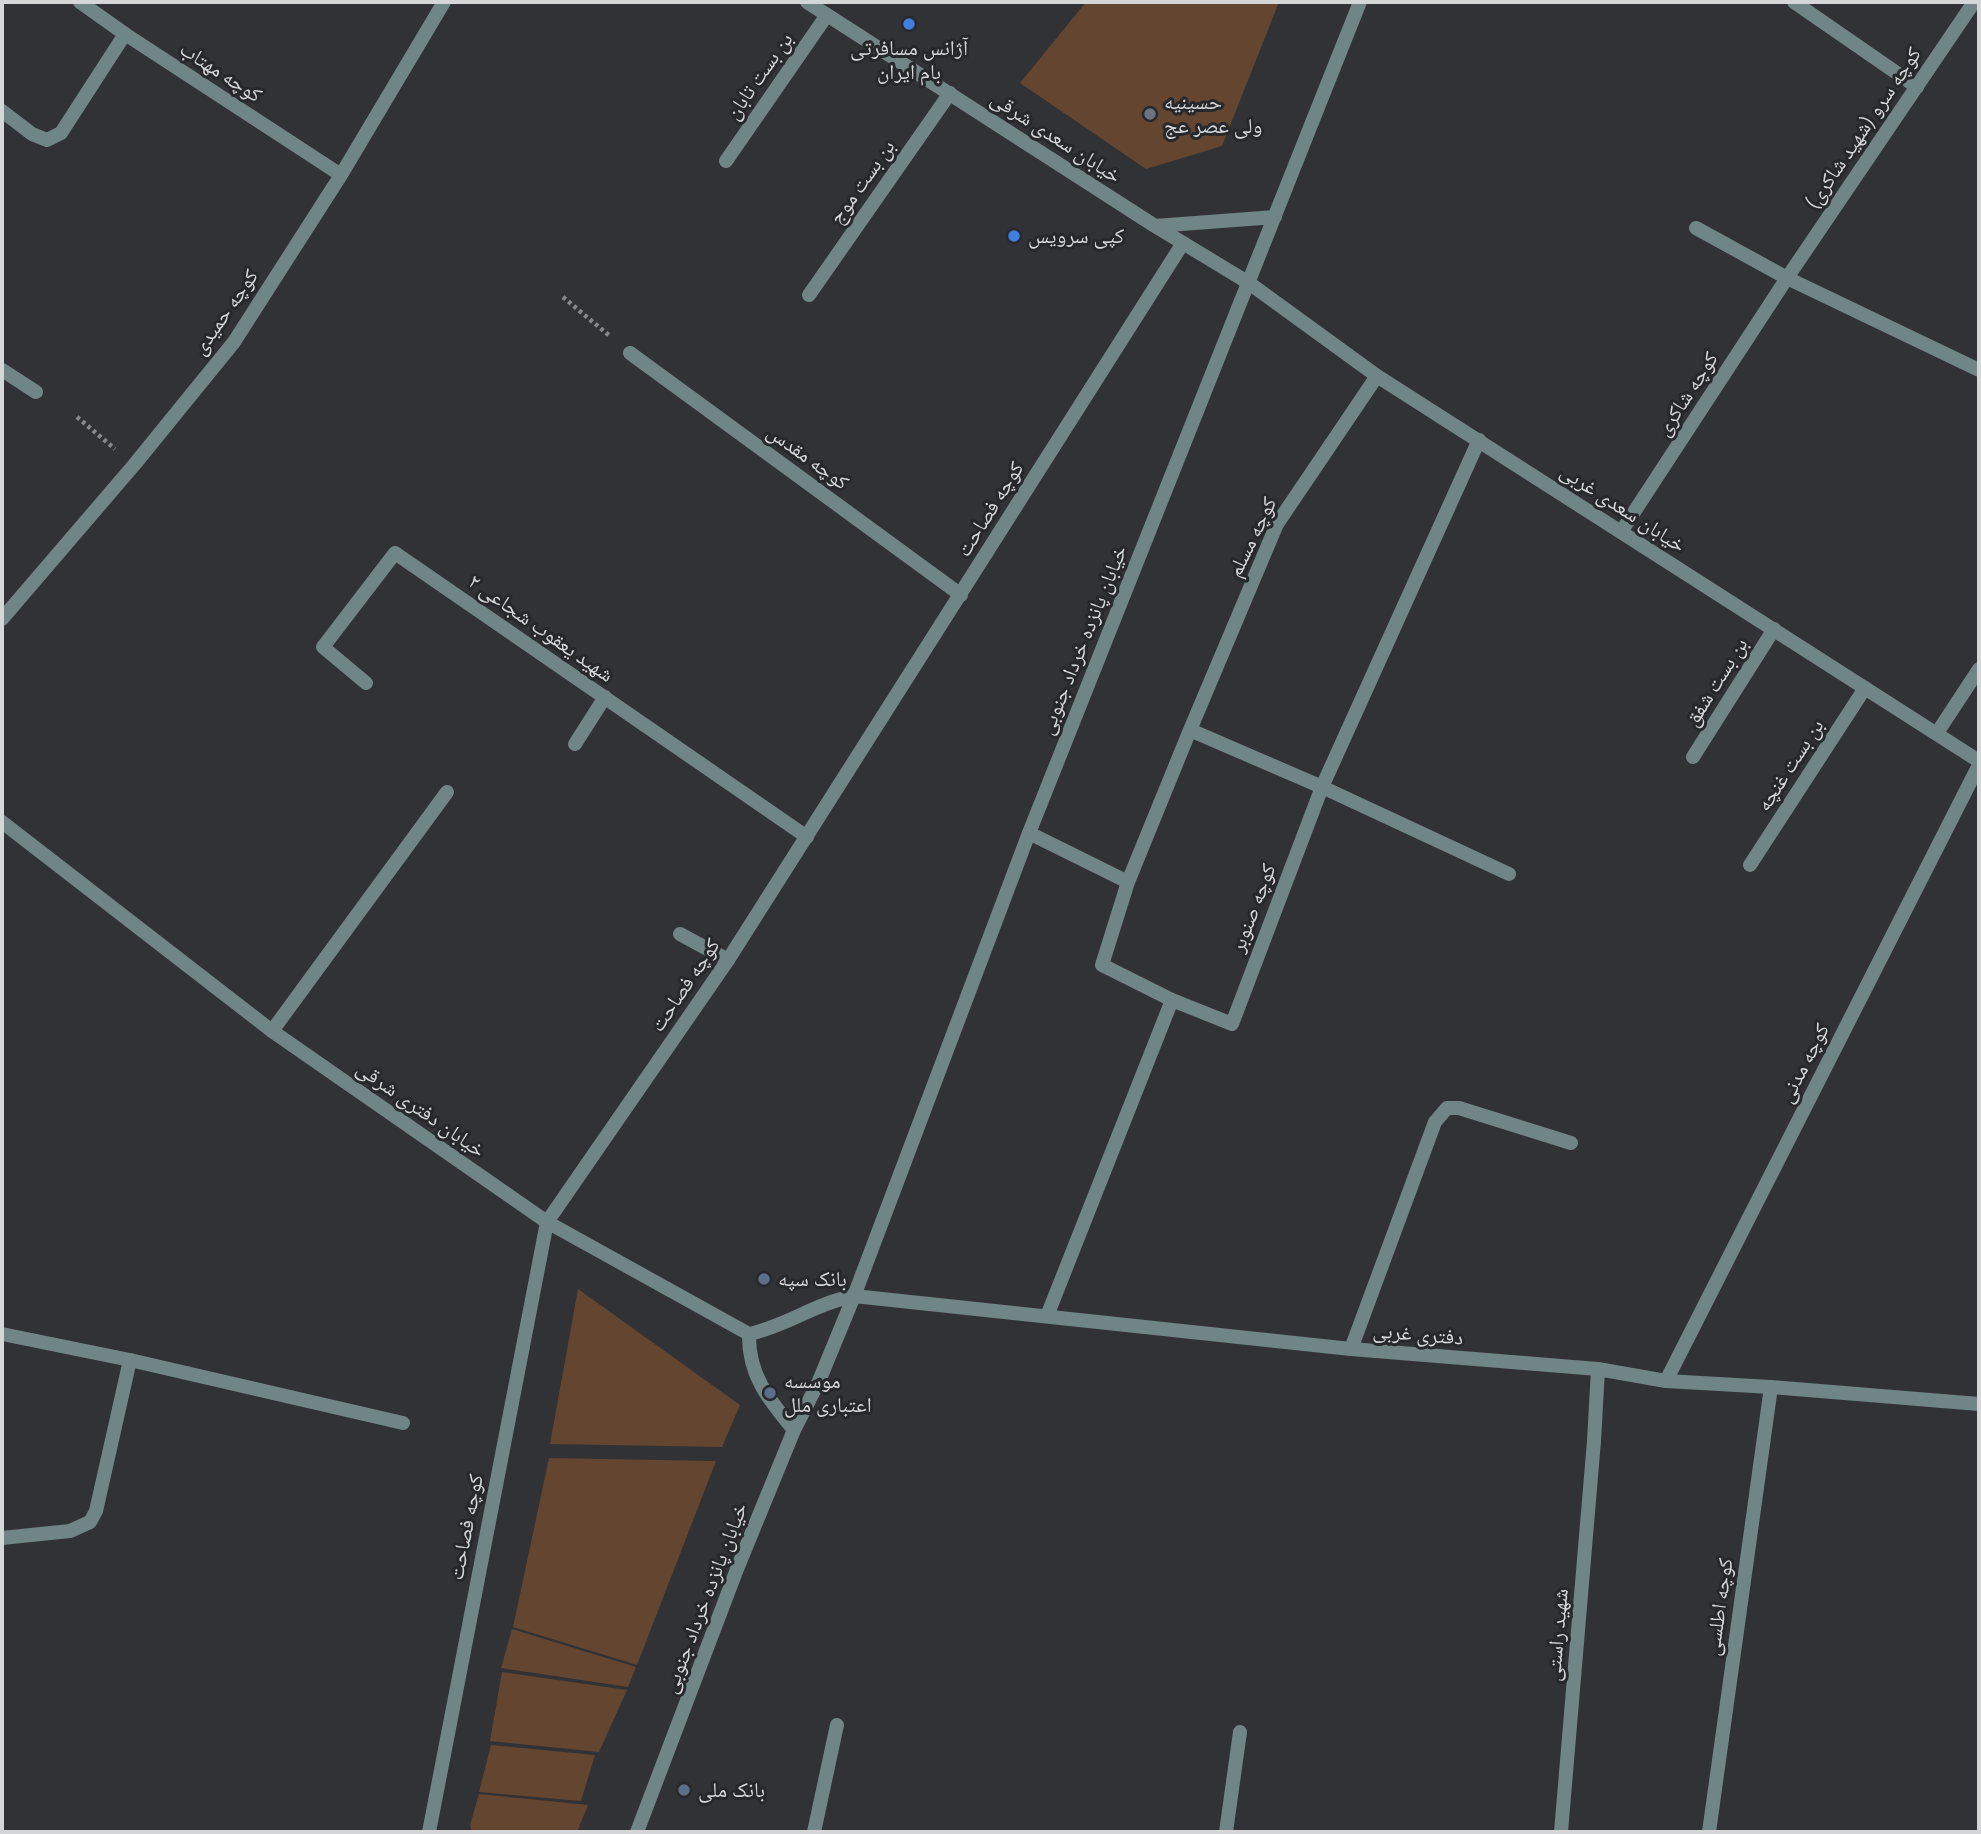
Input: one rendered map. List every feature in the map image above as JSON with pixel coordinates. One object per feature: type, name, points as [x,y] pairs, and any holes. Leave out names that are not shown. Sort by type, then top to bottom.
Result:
[{"type":"street","name":"کوچه مهتاب","points":[[80,2],[341,175]]},
{"type":"street","name":"کوچه حمیدی","points":[[2,619],[134,465],[234,342],[341,175],[444,2]]},
{"type":"street","name":"خیابان سعدی شرقی","points":[[807,2],[1155,226],[1249,283]]},
{"type":"street","name":"خیابان پانزده خرداد جنوبی","points":[[637,1832],[737,1569],[794,1430],[819,1381],[854,1296],[1029,833],[1360,2]]},
{"type":"street","points":[[1794,2],[1917,87]]},
{"type":"street","name":"کوچه سرو (شهید شاکری)","points":[[1787,278],[1974,2]]},
{"type":"street","name":"بن بست تابان","points":[[726,161],[827,15]]},
{"type":"street","points":[[2,111],[32,134],[47,140],[61,133],[125,34]]},
{"type":"street","name":"بن بست موج","points":[[809,295],[950,93]]},
{"type":"street","points":[[1155,226],[1275,217]]},
{"type":"street","points":[[1696,228],[1787,278],[1979,370]]},
{"type":"street","name":"کوچه فصاحت","points":[[429,1832],[547,1222],[728,960],[1183,243]]},
{"type":"street","name":"کوچه شاکری","points":[[1622,532],[1787,278]]},
{"type":"street","name":"خیابان سعدی غربی","points":[[1249,283],[1377,376],[1937,733],[1979,763]]},
{"type":"street","name":"کوچه مقدس","points":[[630,353],[961,595]]},
{"type":"street","points":[[2,370],[36,392]]},
{"type":"street","name":"کوچه مسلم","points":[[1172,1000],[1102,965],[1128,883],[1278,524],[1377,376]]},
{"type":"street","name":"کوچه صنوبر","points":[[1172,1000],[1232,1024],[1322,787],[1479,440]]},
{"type":"street","name":"شهید یعقوب شجاعی ۲","points":[[366,683],[323,647],[396,553],[807,837]]},
{"type":"street","name":"بن بست شفق","points":[[1693,757],[1774,629]]},
{"type":"street","points":[[1937,733],[1979,668]]},
{"type":"street","name":"بن بست غنچه","points":[[1750,864],[1865,688]]},
{"type":"street","points":[[575,744],[605,697]]},
{"type":"street","points":[[1190,730],[1322,787],[1509,874]]},
{"type":"street","name":"کوچه مدنی","points":[[1666,1381],[1979,763]]},
{"type":"street","points":[[272,1031],[447,792]]},
{"type":"street","name":"خیابان دفتری شرقی","points":[[2,822],[272,1031],[547,1222],[749,1334]]},
{"type":"street","points":[[1029,833],[1128,883]]},
{"type":"street","points":[[680,934],[728,960]]},
{"type":"street","points":[[1047,1316],[1172,1000]]},
{"type":"street","points":[[1351,1349],[1435,1122],[1447,1108],[1458,1108],[1571,1143]]},
{"type":"street","points":[[794,1430],[771,1402],[758,1380],[748,1355],[749,1334],[771,1329],[831,1301],[854,1296]]},
{"type":"street","name":"دفتری غربی","points":[[854,1296],[1351,1349],[1598,1369],[1666,1381],[1979,1404]]},
{"type":"street","points":[[2,1334],[130,1360],[402,1423]]},
{"type":"street","points":[[2,1538],[70,1531],[90,1522],[96,1511],[130,1360]]},
{"type":"street","name":"شهید راستی","points":[[1560,1832],[1598,1369]]},
{"type":"street","name":"کوچه اطلسی","points":[[1709,1832],[1771,1387]]},
{"type":"street","points":[[814,1832],[837,1725]]},
{"type":"street","points":[[1226,1832],[1240,1732]]},
{"type":"path","points":[[563,297],[630,353]]},
{"type":"path","points":[[78,417],[134,465]]},
{"type":"building","name":"حسینیه ولی عصر عج","points":[[1086,2],[1279,2],[1222,146],[1146,169],[1020,83]]},
{"type":"building","points":[[578,1289],[740,1405],[722,1447],[550,1444]]},
{"type":"building","points":[[549,1458],[716,1461],[637,1665],[513,1627]]},
{"type":"building","points":[[512,1629],[636,1667],[628,1687],[501,1668]]},
{"type":"building","points":[[502,1672],[627,1690],[599,1752],[490,1741]]},
{"type":"building","points":[[491,1745],[595,1755],[581,1801],[479,1792]]},
{"type":"building","points":[[479,1794],[588,1805],[577,1832],[472,1832],[470,1825]]},
{"type":"place","name":"آژانس مسافرتی بام ایران","points":[[909,24]]},
{"type":"place","name":"حسینیه ولی عصر عج","points":[[1150,114]]},
{"type":"place","name":"کپی سرویس","points":[[1014,236]]},
{"type":"place","name":"بانک سپه","points":[[764,1279]]},
{"type":"place","name":"موسسه اعتباری ملل","points":[[770,1393]]},
{"type":"place","name":"بانک ملی","points":[[684,1790]]}]
